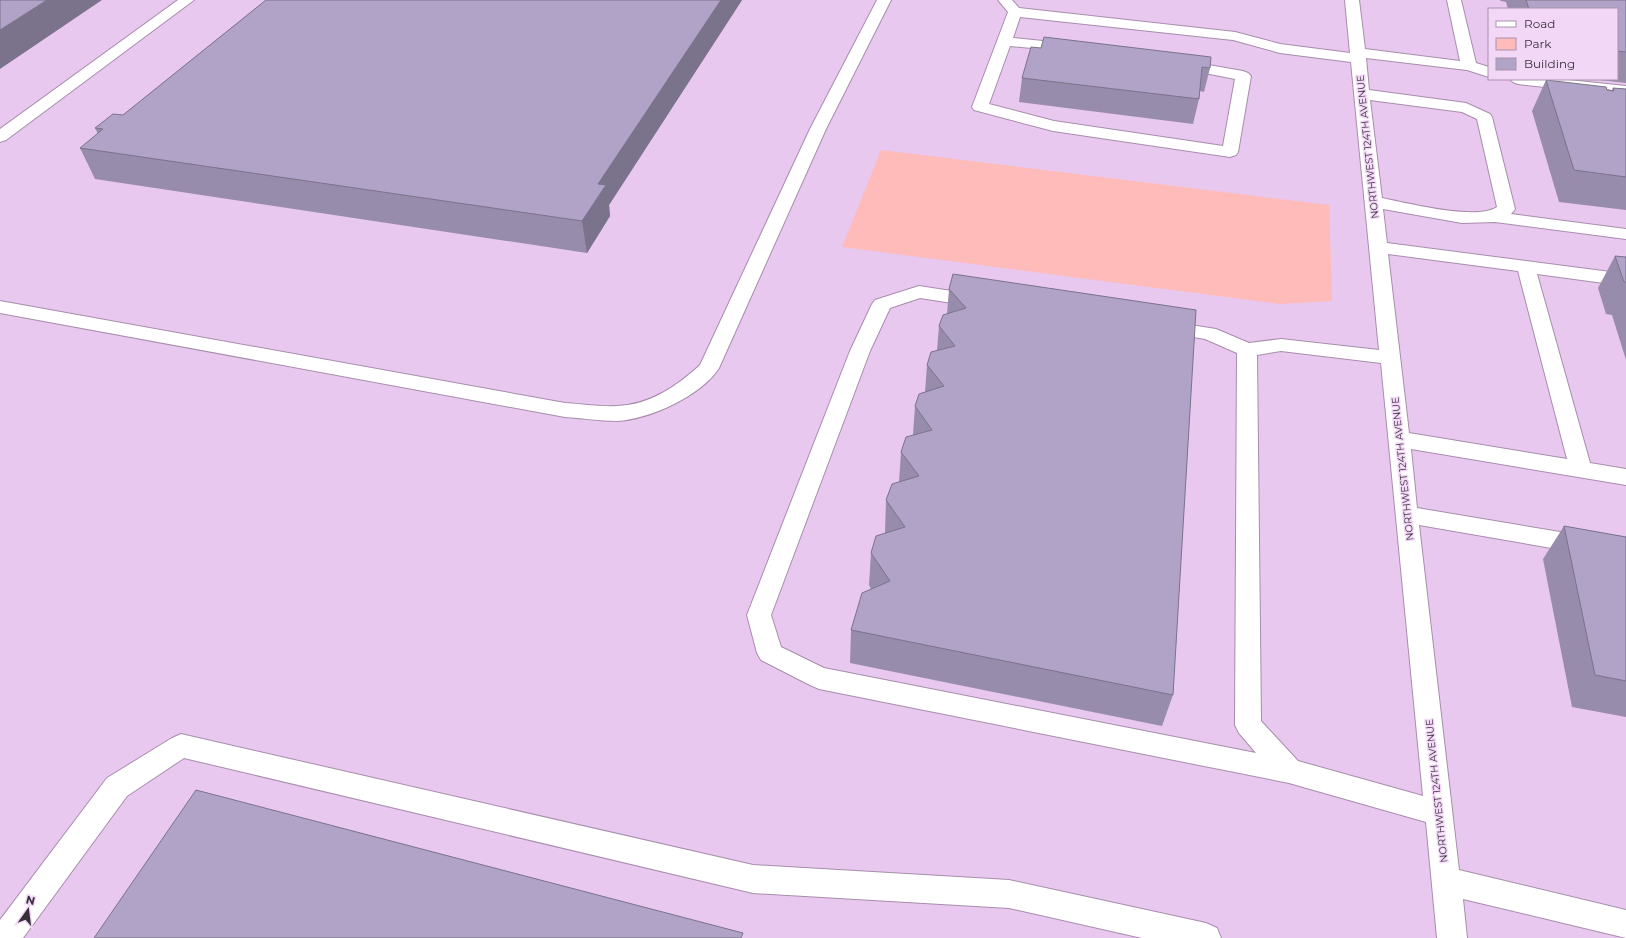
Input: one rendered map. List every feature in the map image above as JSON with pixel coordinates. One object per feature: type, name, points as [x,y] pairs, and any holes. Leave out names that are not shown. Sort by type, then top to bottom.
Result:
[{"type":"street","points":[[0,137],[187,0]]},
{"type":"street","points":[[0,308],[565,410],[623,413],[661,404],[688,387],[709,368],[818,129],[884,0]]},
{"type":"street","points":[[1005,0],[1015,12],[1234,36],[1254,43],[1290,50],[1469,66],[1488,72]]},
{"type":"street","name":"NORTHWEST 124TH AVENUE","points":[[1352,0],[1452,938]]},
{"type":"street","points":[[1454,0],[1469,66]]},
{"type":"street","points":[[1015,12],[980,107],[1054,126],[1230,152],[1243,76],[1164,61]]},
{"type":"street","points":[[1004,41],[1088,50]]},
{"type":"street","points":[[1527,80],[1626,91]]},
{"type":"street","points":[[1362,94],[1466,108],[1484,118],[1506,209],[1495,217]]},
{"type":"street","points":[[1373,202],[1462,218],[1495,217],[1626,234]]},
{"type":"street","points":[[1378,247],[1526,268],[1626,280]]},
{"type":"street","points":[[1526,268],[1581,470]]},
{"type":"street","points":[[997,303],[919,292],[882,304],[860,351],[759,614],[770,653],[819,678],[1289,771],[1438,812]]},
{"type":"street","points":[[1147,324],[1209,333],[1247,350],[1281,345],[1390,358]]},
{"type":"street","points":[[1247,350],[1248,725],[1289,771]]},
{"type":"street","points":[[1398,439],[1626,477]]},
{"type":"street","points":[[1406,514],[1626,552]]},
{"type":"street","points":[[5,938],[117,787],[180,746],[753,879],[1009,894],[1206,938]]},
{"type":"street","points":[[1446,881],[1626,924]]},
{"type":"shaded area","points":[[0,0],[1626,0],[1626,938],[0,938]]},
{"type":"green space","points":[[881,150],[1329,205],[1332,301],[1280,304],[842,247]]},
{"type":"building","points":[[0,0],[47,0],[0,30]]},
{"type":"building","points":[[266,0],[721,0],[598,184],[606,185],[582,221],[80,148],[103,129],[95,128],[113,114],[123,115]]},
{"type":"building","points":[[1526,0],[1626,0],[1626,52],[1618,51],[1618,8],[1529,8]]},
{"type":"building","points":[[1044,37],[1211,57],[1210,68],[1202,67],[1199,99],[1022,78],[1031,47],[1041,48]]},
{"type":"building","points":[[1546,80],[1606,87],[1607,90],[1614,91],[1613,88],[1626,89],[1626,177],[1574,170]]},
{"type":"building","points":[[1615,256],[1626,257],[1626,282],[1624,282]]},
{"type":"building","points":[[953,274],[1196,310],[1173,695],[851,630],[862,593],[890,581],[871,553],[876,536],[905,527],[886,500],[892,484],[919,476],[901,452],[906,437],[932,430],[915,406],[919,394],[944,386],[927,365],[931,352],[955,346],[939,326],[943,315],[966,308],[949,289]]},
{"type":"building","points":[[1564,526],[1626,537],[1626,681],[1595,675]]},
{"type":"building","points":[[196,790],[743,933],[741,938],[94,938]]}]
